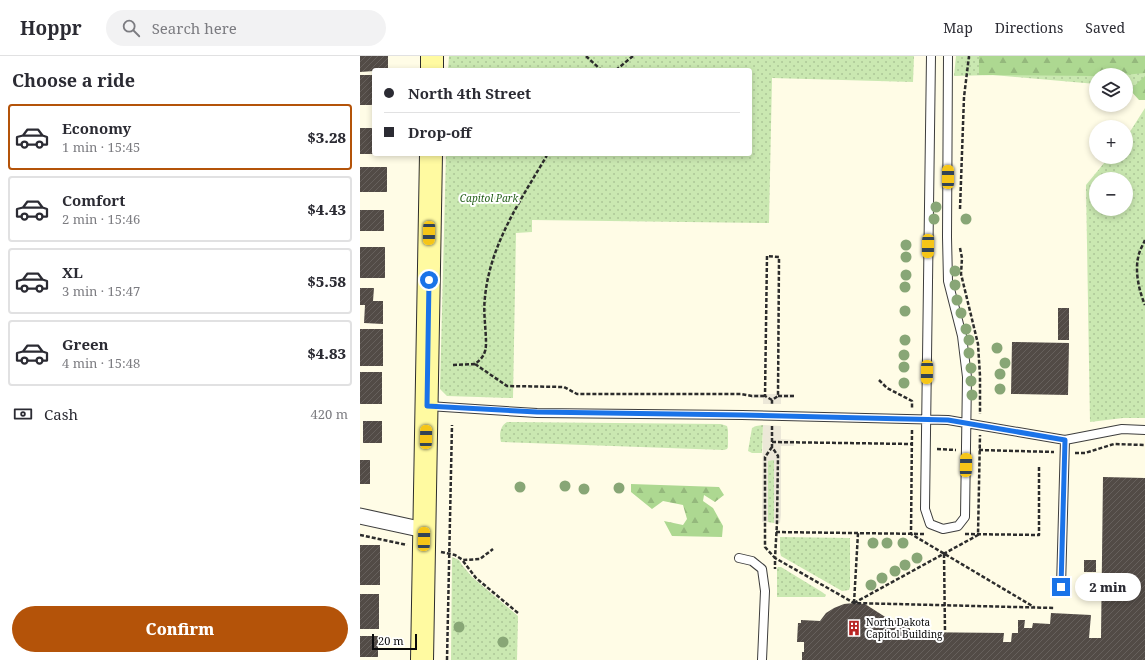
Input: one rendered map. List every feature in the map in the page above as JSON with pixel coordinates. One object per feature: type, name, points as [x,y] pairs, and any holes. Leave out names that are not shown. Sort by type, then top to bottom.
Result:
[{"type":"street","points":[[432,56],[432,68]]},
{"type":"street","points":[[422,660],[431,156]]},
{"type":"street","points":[[360,516],[424,530]]},
{"type":"lane","points":[[931,56],[925,509],[930,524],[943,529],[958,526],[965,517],[967,377],[962,336],[948,280],[948,56]]},
{"type":"lane","points":[[427,406],[537,412],[912,418],[948,420],[1065,440],[1122,430],[1145,430]]},
{"type":"lane","points":[[1061,587],[1065,440]]},
{"type":"lane","points":[[739,558],[752,560],[762,569],[765,591],[762,660]]},
{"type":"path","points":[[586,56],[599,68]]},
{"type":"path","points":[[618,68],[633,56]]},
{"type":"path","points":[[959,212],[964,97],[970,56]]},
{"type":"path","points":[[475,364],[483,356],[486,350],[484,299],[491,265],[499,241],[510,218],[546,156]]},
{"type":"path","points":[[1145,240],[1138,256],[1137,264],[1139,286],[1145,305]]},
{"type":"path","points":[[854,603],[978,535],[980,376],[978,344],[961,274],[962,258],[959,243]]},
{"type":"path","points":[[765,396],[767,256],[779,257],[778,396]]},
{"type":"path","points":[[453,365],[475,364],[507,386],[564,387],[577,394],[741,394],[765,396],[772,400]]},
{"type":"path","points":[[879,380],[887,388],[912,401],[911,534],[1035,608]]},
{"type":"path","points":[[772,400],[778,396],[794,396]]},
{"type":"path","points":[[772,400],[772,447],[778,456],[775,573]]},
{"type":"path","points":[[447,660],[452,425]]},
{"type":"path","points":[[772,442],[912,444]]},
{"type":"path","points":[[912,448],[1085,453],[1114,444],[1145,445]]},
{"type":"path","points":[[772,447],[765,457],[765,547],[775,558],[854,603],[1055,608]]},
{"type":"path","points":[[854,603],[858,533]]},
{"type":"path","points":[[944,553],[945,632]]},
{"type":"path","points":[[463,560],[476,578],[518,613]]},
{"type":"green space","name":"Capitol Park","points":[[449,56],[914,56],[913,82],[772,78],[769,223],[532,220],[532,232],[516,233],[513,398],[447,396],[440,389],[446,156],[752,156],[752,68],[448,68]]},
{"type":"green space","points":[[956,56],[1145,56],[1145,100],[1133,90],[1133,68],[1089,68],[1089,83],[993,75],[954,76]]},
{"type":"green space","points":[[979,56],[1145,56],[1145,73],[1133,74],[1133,68],[1089,68],[1089,76],[979,75]]},
{"type":"green space","points":[[1145,76],[1145,100],[1139,100],[1133,93],[1133,87]]},
{"type":"green space","points":[[1145,108],[1145,418],[1123,418],[1090,422],[1086,185],[1089,181],[1089,216],[1133,216],[1133,172],[1097,172],[1103,164],[1133,164],[1133,127]]},
{"type":"green space","points":[[507,422],[721,424],[727,426],[728,447],[724,450],[501,442],[501,431]]},
{"type":"green space","points":[[763,425],[762,453],[752,453],[748,451],[752,428]]},
{"type":"green space","points":[[768,460],[774,460],[774,523],[768,522]]},
{"type":"green space","points":[[631,484],[719,487],[724,495],[715,502],[704,495],[703,501],[713,508],[723,526],[722,537],[672,536],[664,521],[683,525],[687,519],[683,505],[663,501],[652,509],[631,492]]},
{"type":"green space","points":[[780,537],[850,538],[849,590],[842,591],[781,556]]},
{"type":"green space","points":[[452,557],[459,560],[472,577],[518,616],[517,660],[451,660]]},
{"type":"green space","points":[[778,567],[781,567],[822,592],[826,595],[825,597],[777,597]]},
{"type":"shaded area","points":[[753,394],[794,394],[793,398],[781,398],[781,404],[763,404],[763,398],[751,398]]},
{"type":"shaded area","points":[[763,425],[781,426],[781,439],[794,440],[794,446],[781,446],[780,523],[774,523],[774,460],[768,461],[768,522],[762,522]]},
{"type":"building","points":[[360,56],[388,56],[388,68],[372,68],[372,71],[360,72]]},
{"type":"building","points":[[360,75],[372,75],[372,105],[360,105]]},
{"type":"building","points":[[360,128],[372,128],[372,154],[360,154]]},
{"type":"building","points":[[360,167],[387,167],[387,192],[360,192]]},
{"type":"building","points":[[360,210],[384,210],[384,231],[360,231]]},
{"type":"building","points":[[360,247],[385,247],[385,278],[360,278]]},
{"type":"building","points":[[360,288],[374,288],[373,301],[383,301],[383,324],[364,323],[365,305],[360,305]]},
{"type":"building","points":[[1058,308],[1069,308],[1069,340],[1058,340]]},
{"type":"building","points":[[360,329],[383,329],[383,366],[360,366]]},
{"type":"building","points":[[1012,342],[1069,343],[1068,395],[1011,394]]},
{"type":"building","points":[[360,372],[382,372],[382,404],[360,404]]},
{"type":"building","points":[[363,421],[382,421],[382,443],[363,443]]},
{"type":"building","points":[[360,460],[370,460],[370,484],[360,484]]},
{"type":"building","points":[[1103,477],[1145,478],[1145,660],[802,660],[804,642],[797,642],[798,623],[801,623],[801,620],[820,621],[826,613],[834,608],[844,604],[854,603],[865,604],[890,620],[910,620],[910,632],[1004,633],[1003,642],[1011,642],[1012,633],[1018,633],[1018,620],[1025,620],[1024,628],[1032,628],[1033,623],[1050,624],[1051,613],[1091,615],[1089,638],[1101,638]]},
{"type":"building","points":[[360,545],[380,545],[380,585],[360,585]]},
{"type":"building","points":[[1084,560],[1096,560],[1096,572],[1084,572]]},
{"type":"building","points":[[360,594],[379,594],[379,629],[360,629]]},
{"type":"building","points":[[360,636],[378,636],[378,657],[360,657]]},
{"type":"place","name":"North Dakota Capitol Building","points":[[854,628]]},
{"type":"route","points":[[429,280],[427,406],[537,412],[948,420],[1065,440],[1061,587]]}]
